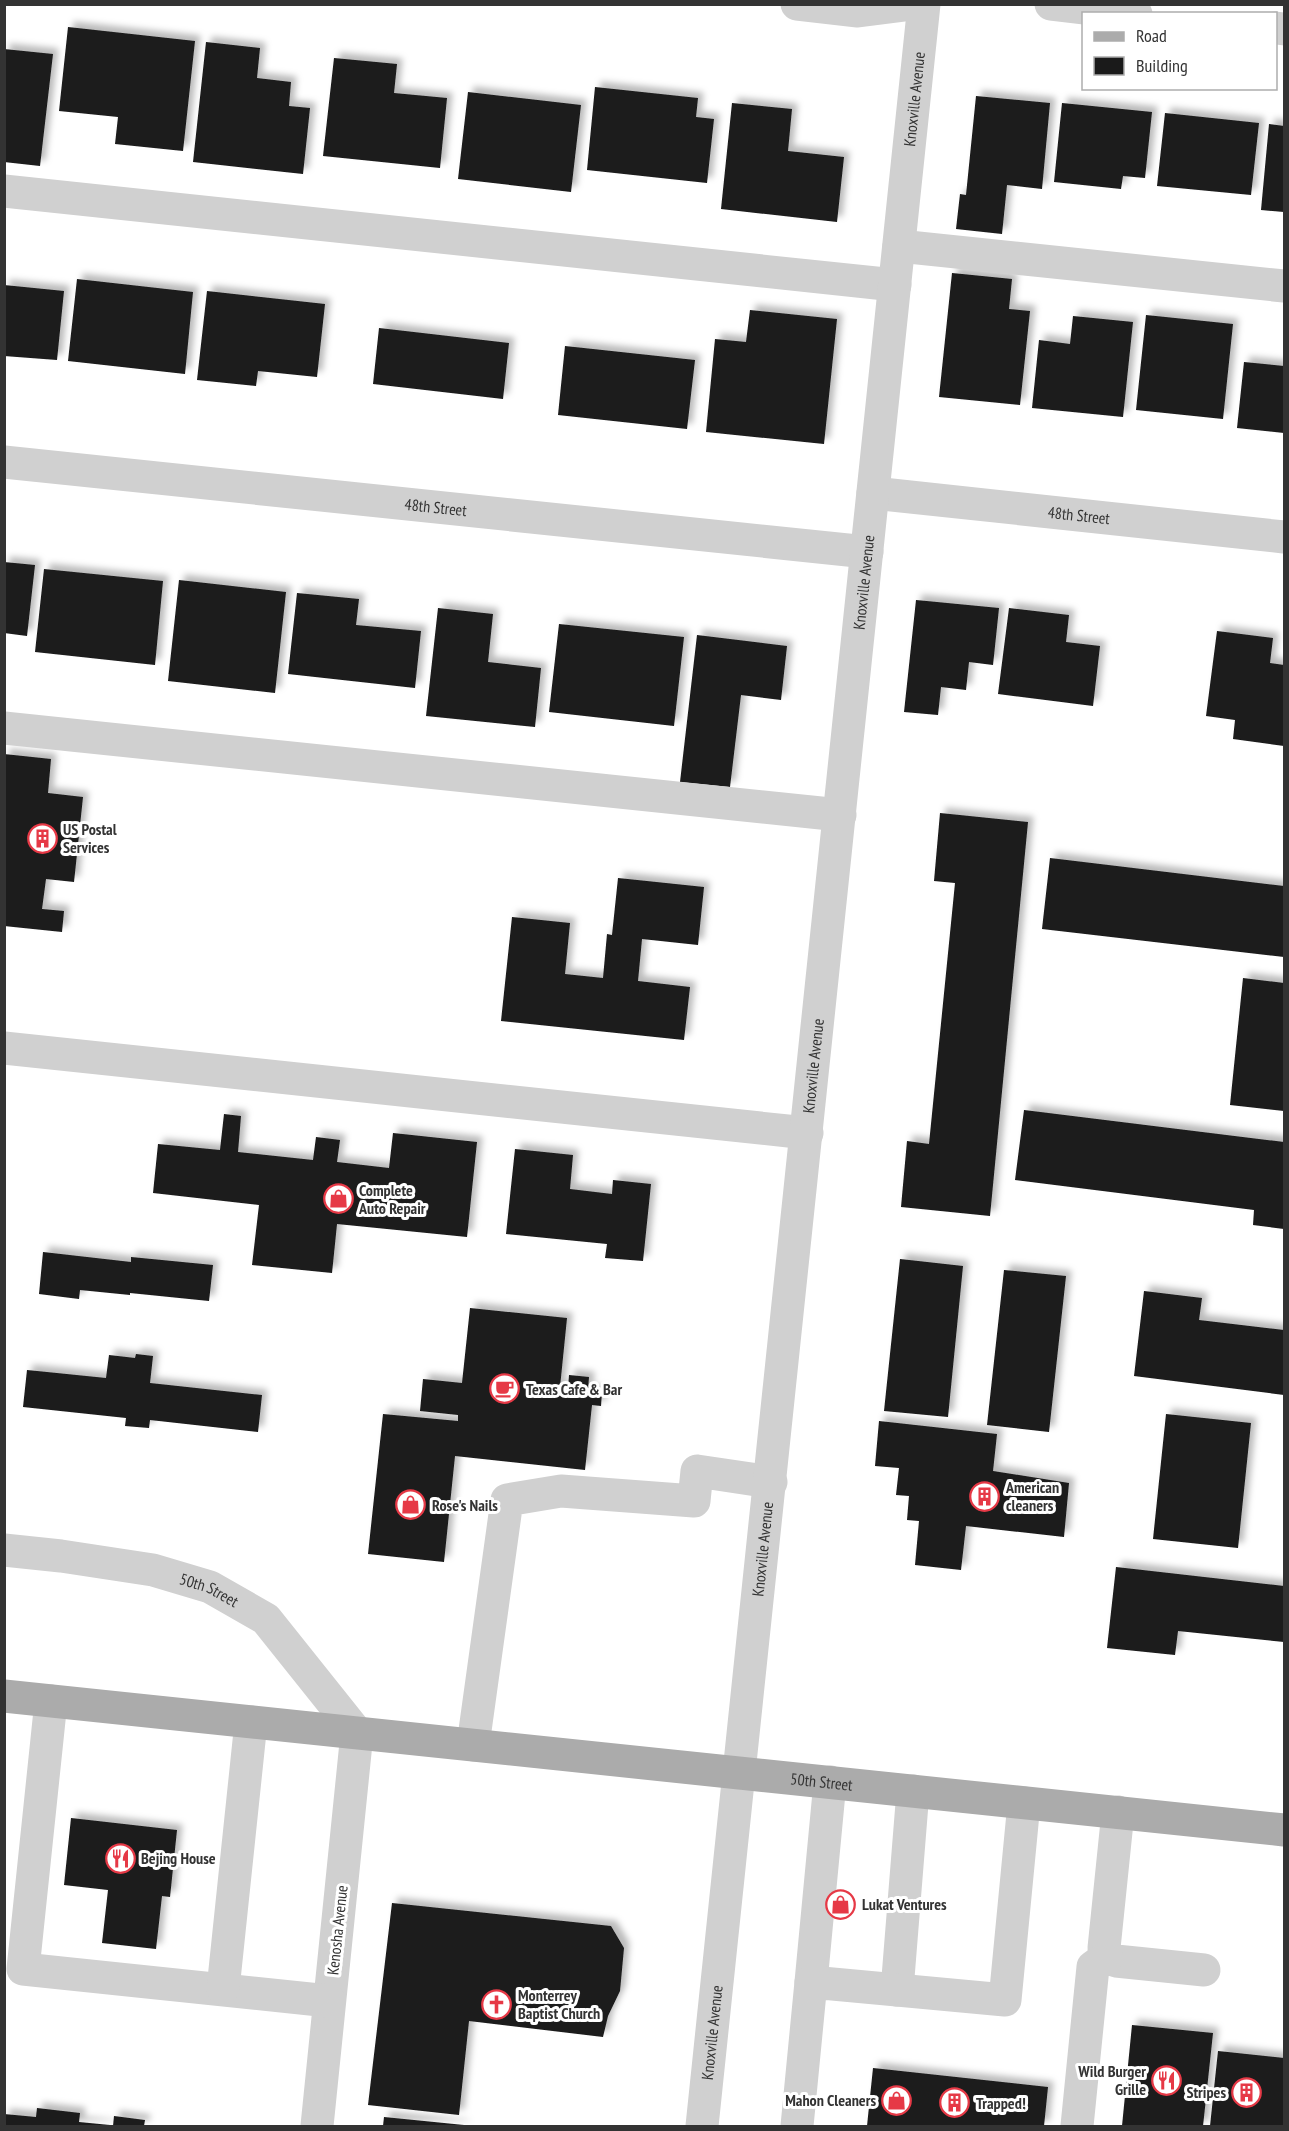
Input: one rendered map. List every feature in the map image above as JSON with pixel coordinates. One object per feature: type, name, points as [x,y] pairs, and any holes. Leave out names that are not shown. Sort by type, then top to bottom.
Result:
[{"type":"main road","name":"50th Street","points":[[4,1696],[1284,1830]]},
{"type":"street","points":[[797,4],[858,11],[913,4]]},
{"type":"street","name":"Knoxville Avenue","points":[[702,2127],[741,1773],[924,4]]},
{"type":"street","points":[[1051,4],[1119,12]]},
{"type":"street","points":[[4,191],[895,285]]},
{"type":"street","points":[[899,246],[1284,286]]},
{"type":"street","name":"48th Street","points":[[4,462],[867,552]]},
{"type":"street","name":"48th Street","points":[[873,493],[1284,537]]},
{"type":"street","points":[[4,728],[840,815]]},
{"type":"street","points":[[4,1048],[807,1133]]},
{"type":"street","points":[[473,1745],[507,1500],[561,1491],[694,1502],[697,1471],[771,1482]]},
{"type":"street","name":"50th Street","points":[[4,1550],[153,1570],[210,1587],[266,1619],[357,1733]]},
{"type":"street","points":[[51,1701],[23,1969],[329,2001]]},
{"type":"street","points":[[224,1989],[251,1722]]},
{"type":"street","name":"Kenosha Avenue","points":[[316,2127],[357,1733]]},
{"type":"street","points":[[797,2127],[830,1782]]},
{"type":"street","points":[[897,1990],[913,1791]]},
{"type":"street","points":[[811,1982],[1005,2000],[1024,1803]]},
{"type":"street","points":[[1118,1812],[1104,1948],[1107,1957],[1116,1961],[1204,1970]]},
{"type":"street","points":[[1077,2127],[1093,1967],[1107,1957]]},
{"type":"building","points":[[68,27],[195,41],[183,151],[115,144],[118,117],[59,111]]},
{"type":"building","points":[[206,42],[260,48],[257,78],[291,82],[289,106],[310,108],[303,174],[193,162]]},
{"type":"building","points":[[4,49],[53,54],[40,166],[4,162]]},
{"type":"building","points":[[334,58],[397,64],[394,93],[447,98],[440,168],[323,156]]},
{"type":"building","points":[[595,87],[698,98],[696,117],[714,119],[707,183],[587,170]]},
{"type":"building","points":[[468,92],[581,105],[571,192],[458,179]]},
{"type":"building","points":[[976,96],[1050,103],[1042,189],[1007,185],[1002,234],[956,229],[960,194],[966,195]]},
{"type":"building","points":[[732,103],[792,109],[788,151],[844,157],[837,222],[721,209]]},
{"type":"building","points":[[1062,103],[1152,112],[1145,178],[1123,176],[1121,189],[1054,182]]},
{"type":"building","points":[[1165,113],[1259,123],[1251,195],[1157,186]]},
{"type":"building","points":[[1269,124],[1284,126],[1284,212],[1261,210]]},
{"type":"building","points":[[952,273],[1012,279],[1009,309],[1030,311],[1020,405],[939,397]]},
{"type":"building","points":[[77,279],[193,292],[185,374],[68,361]]},
{"type":"building","points":[[4,285],[64,291],[57,360],[4,356]]},
{"type":"building","points":[[207,291],[325,304],[317,377],[258,371],[256,386],[197,380]]},
{"type":"building","points":[[750,310],[837,319],[824,444],[706,432],[715,339],[746,342]]},
{"type":"building","points":[[1146,315],[1233,324],[1223,419],[1136,410]]},
{"type":"building","points":[[1073,316],[1133,322],[1123,417],[1032,408],[1039,340],[1070,344]]},
{"type":"building","points":[[379,328],[509,343],[503,399],[373,384]]},
{"type":"building","points":[[565,346],[695,360],[687,429],[558,415]]},
{"type":"building","points":[[1244,362],[1284,366],[1284,433],[1237,428]]},
{"type":"building","points":[[4,562],[35,565],[27,636],[4,633]]},
{"type":"building","points":[[44,569],[163,581],[155,665],[35,652]]},
{"type":"building","points":[[179,580],[286,592],[275,693],[168,681]]},
{"type":"building","points":[[297,593],[359,599],[356,625],[421,631],[415,688],[288,674]]},
{"type":"building","points":[[916,600],[999,608],[993,665],[969,662],[966,690],[941,687],[938,715],[904,712]]},
{"type":"building","points":[[438,608],[493,614],[488,662],[541,668],[535,727],[426,716]]},
{"type":"building","points":[[1009,608],[1069,615],[1066,642],[1100,646],[1093,706],[998,694]]},
{"type":"building","points":[[559,624],[684,637],[674,726],[549,712]]},
{"type":"building","points":[[1217,631],[1273,638],[1270,663],[1284,665],[1284,746],[1233,739],[1235,720],[1206,716]]},
{"type":"building","points":[[697,635],[787,646],[781,700],[741,695],[730,787],[680,782]]},
{"type":"building","name":"US Postal Services","points":[[4,754],[51,759],[48,793],[83,797],[74,882],[46,879],[42,909],[64,911],[62,932],[4,926]]},
{"type":"building","points":[[940,813],[1028,822],[990,1216],[901,1207],[907,1141],[929,1144],[955,883],[934,881]]},
{"type":"building","points":[[1050,858],[1284,886],[1284,957],[1042,929]]},
{"type":"building","points":[[618,878],[704,887],[698,945],[642,939],[638,981],[690,987],[684,1040],[501,1021],[512,917],[570,923],[565,974],[603,978],[607,934],[612,935]]},
{"type":"building","points":[[1243,978],[1284,983],[1284,1111],[1230,1105]]},
{"type":"building","points":[[1024,1110],[1284,1142],[1284,1229],[1253,1225],[1254,1210],[1015,1180]]},
{"type":"building","name":"Complete Auto Repair","points":[[224,1114],[241,1116],[238,1152],[313,1160],[316,1137],[340,1140],[337,1162],[389,1168],[393,1133],[477,1142],[467,1237],[337,1224],[332,1273],[252,1265],[259,1205],[153,1193],[158,1144],[220,1150]]},
{"type":"building","points":[[515,1149],[573,1155],[570,1189],[612,1194],[613,1180],[651,1184],[643,1261],[605,1258],[607,1244],[506,1234]]},
{"type":"building","points":[[43,1252],[131,1262],[131,1257],[213,1265],[209,1301],[80,1290],[79,1299],[39,1294]]},
{"type":"building","points":[[900,1259],[963,1266],[948,1417],[884,1411]]},
{"type":"building","points":[[1004,1270],[1066,1276],[1049,1432],[987,1425]]},
{"type":"building","points":[[1144,1291],[1202,1298],[1199,1320],[1284,1330],[1284,1395],[1134,1376]]},
{"type":"building","name":"Texas Cafe & Bar","points":[[470,1308],[567,1318],[560,1387],[568,1388],[569,1375],[589,1377],[588,1390],[602,1392],[601,1406],[592,1405],[585,1470],[455,1456],[444,1562],[368,1554],[383,1414],[458,1421],[458,1415],[420,1411],[423,1379],[462,1383]]},
{"type":"building","points":[[136,1354],[153,1356],[150,1383],[262,1395],[258,1432],[150,1420],[149,1428],[125,1426],[126,1418],[23,1407],[27,1370],[106,1378],[109,1355],[135,1358]]},
{"type":"building","points":[[1166,1414],[1251,1423],[1238,1548],[1153,1539]]},
{"type":"building","name":"American cleaners","points":[[879,1421],[997,1434],[993,1471],[1069,1483],[1064,1537],[966,1526],[961,1570],[915,1565],[919,1521],[907,1520],[909,1496],[896,1495],[899,1468],[875,1466]]},
{"type":"building","points":[[1116,1567],[1284,1586],[1284,1642],[1178,1631],[1175,1655],[1107,1648]]},
{"type":"building","name":"Bejing House","points":[[71,1818],[177,1830],[170,1897],[162,1896],[156,1949],[102,1943],[108,1890],[64,1885]]},
{"type":"building","name":"Monterrey Baptist Church","points":[[392,1903],[611,1926],[624,1948],[620,1991],[608,2016],[603,2037],[469,2021],[459,2115],[368,2105]]},
{"type":"building","name":"Wild Burger Grille","points":[[1132,2025],[1213,2033],[1203,2126],[1122,2126]]},
{"type":"building","name":"Stripes","points":[[1218,2051],[1284,2058],[1284,2126],[1210,2126]]},
{"type":"building","points":[[873,2068],[1048,2087],[1044,2126],[867,2126]]},
{"type":"building","points":[[37,2108],[80,2113],[79,2122],[110,2126],[4,2126],[4,2114],[36,2117]]},
{"type":"building","points":[[114,2116],[145,2120],[144,2126],[113,2126]]},
{"type":"building","points":[[384,2117],[464,2125],[464,2126],[383,2126]]},
{"type":"place","name":"US Postal Services","points":[[42,838]]},
{"type":"place","name":"Complete Auto Repair","points":[[338,1199]]},
{"type":"place","name":"Texas Cafe & Bar","points":[[505,1389]]},
{"type":"place","name":"American cleaners","points":[[985,1496]]},
{"type":"place","name":"Rose's Nails","points":[[411,1505]]},
{"type":"place","name":"Bejing House","points":[[120,1858]]},
{"type":"place","name":"Lukat Ventures","points":[[841,1904]]},
{"type":"place","name":"Monterrey Baptist Church","points":[[497,2004]]},
{"type":"place","name":"Wild Burger Grille","points":[[1167,2080]]},
{"type":"place","name":"Stripes","points":[[1247,2092]]},
{"type":"place","name":"Mahon Cleaners","points":[[897,2100]]},
{"type":"place","name":"Trapped!","points":[[955,2103]]}]
